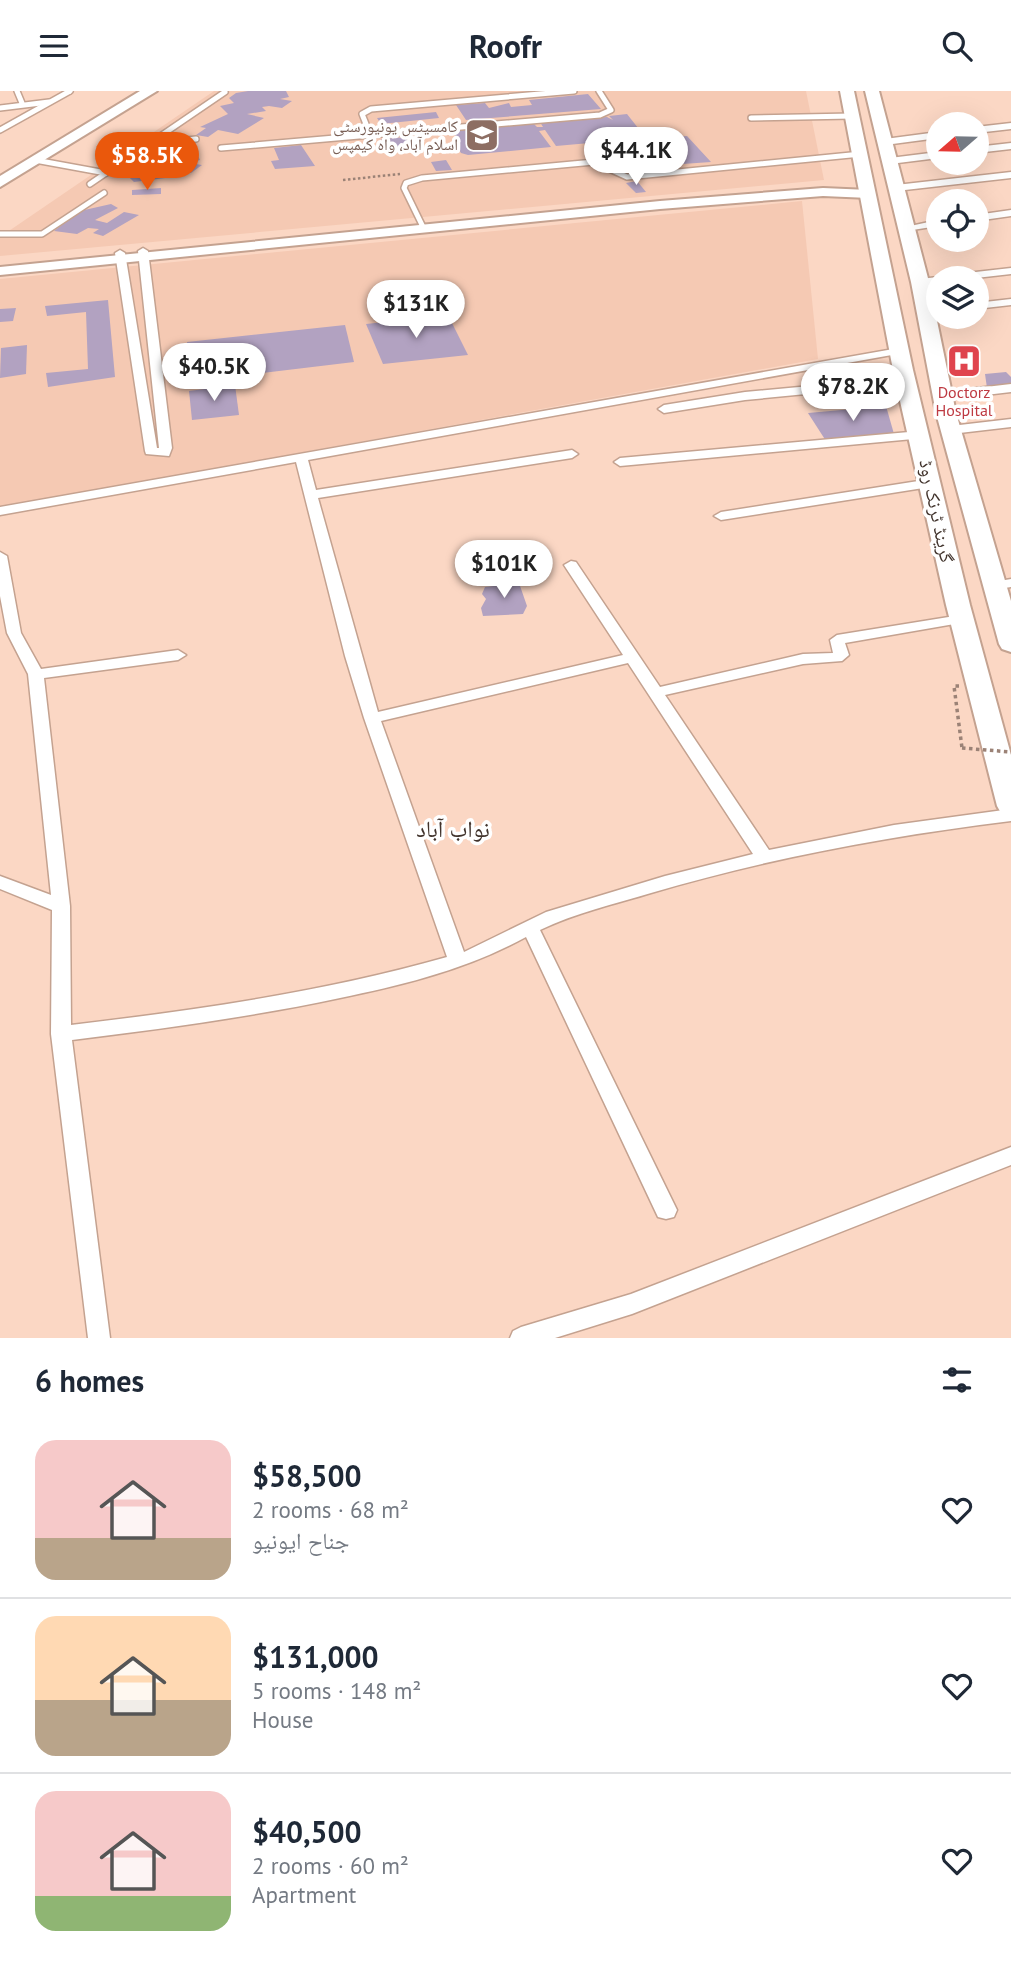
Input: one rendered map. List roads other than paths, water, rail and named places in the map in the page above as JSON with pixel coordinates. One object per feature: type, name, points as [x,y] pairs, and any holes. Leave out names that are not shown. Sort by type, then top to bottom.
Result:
[{"type":"highway","name":"گرینڈ ٹرنک روڈ","points":[[847,91],[899,351],[961,619],[1011,806]]},
{"type":"highway","name":"گرینڈ ٹرنک روڈ","points":[[872,91],[904,223],[926,274]]},
{"type":"highway","points":[[873,216],[904,223]]},
{"type":"highway","name":"گرینڈ ٹرنک روڈ","points":[[934,329],[951,431],[1002,584],[1011,644]]},
{"type":"main road","points":[[0,169],[130,91]]},
{"type":"main road","points":[[0,182],[150,91]]},
{"type":"street","points":[[989,129],[1011,126]]},
{"type":"street","points":[[888,151],[926,139]]},
{"type":"street","points":[[989,149],[1011,146]]},
{"type":"street","points":[[888,151],[926,154]]},
{"type":"street","points":[[896,188],[1011,175]]},
{"type":"street","points":[[0,271],[144,253],[422,226],[868,190]]},
{"type":"street","points":[[989,216],[1011,213]]},
{"type":"street","points":[[904,223],[926,223]]},
{"type":"street","points":[[121,256],[151,451],[157,454],[164,453],[166,448],[144,253]]},
{"type":"street","points":[[0,264],[121,256]]},
{"type":"street","points":[[989,273],[1011,271]]},
{"type":"street","points":[[989,305],[1011,302]]},
{"type":"street","points":[[0,511],[899,351]]},
{"type":"street","points":[[664,409],[745,396],[906,381]]},
{"type":"street","points":[[943,396],[1011,388]]},
{"type":"street","points":[[951,431],[1011,423]]},
{"type":"street","points":[[621,462],[920,435]]},
{"type":"street","points":[[313,495],[572,454]]},
{"type":"street","points":[[301,457],[353,656],[372,717],[458,961]]},
{"type":"street","points":[[721,516],[931,483]]},
{"type":"street","points":[[0,556],[14,633],[36,674],[61,905],[61,1034],[99,1338]]},
{"type":"street","points":[[571,565],[765,858]]},
{"type":"street","points":[[654,693],[803,659],[837,658],[841,655],[837,640],[961,619]]},
{"type":"street","points":[[36,674],[178,655]]},
{"type":"street","points":[[372,717],[631,658]]},
{"type":"street","points":[[61,1034],[318,996],[458,961],[549,918],[655,885],[842,838],[1011,815]]},
{"type":"street","points":[[0,899],[7,885],[61,905]]},
{"type":"street","points":[[530,927],[666,1210]]},
{"type":"street","points":[[521,1338],[632,1304],[1011,1156]]},
{"type":"lane","points":[[17,91],[22,103]]},
{"type":"lane","points":[[0,129],[70,91]]},
{"type":"lane","points":[[370,134],[362,114],[371,109],[574,91]]},
{"type":"lane","points":[[221,148],[606,114],[611,110],[599,91]]},
{"type":"lane","points":[[90,184],[225,92]]},
{"type":"lane","points":[[0,107],[51,102]]},
{"type":"lane","points":[[751,118],[852,116]]},
{"type":"lane","points":[[147,145],[196,139]]},
{"type":"lane","points":[[422,226],[404,188],[406,183],[422,178],[594,162],[627,177],[861,154]]},
{"type":"lane","points":[[35,160],[106,173]]},
{"type":"lane","points":[[0,234],[42,234],[104,193]]},
{"type":"place","name":"کامسیٹس یونیورسٹی اسلام آباد، واہ کیمپس","points":[[482,135]]},
{"type":"place","name":"Doctorz Hospital","points":[[964,361]]},
{"type":"district","name":"نواب آباد","points":[[453,828]]}]
